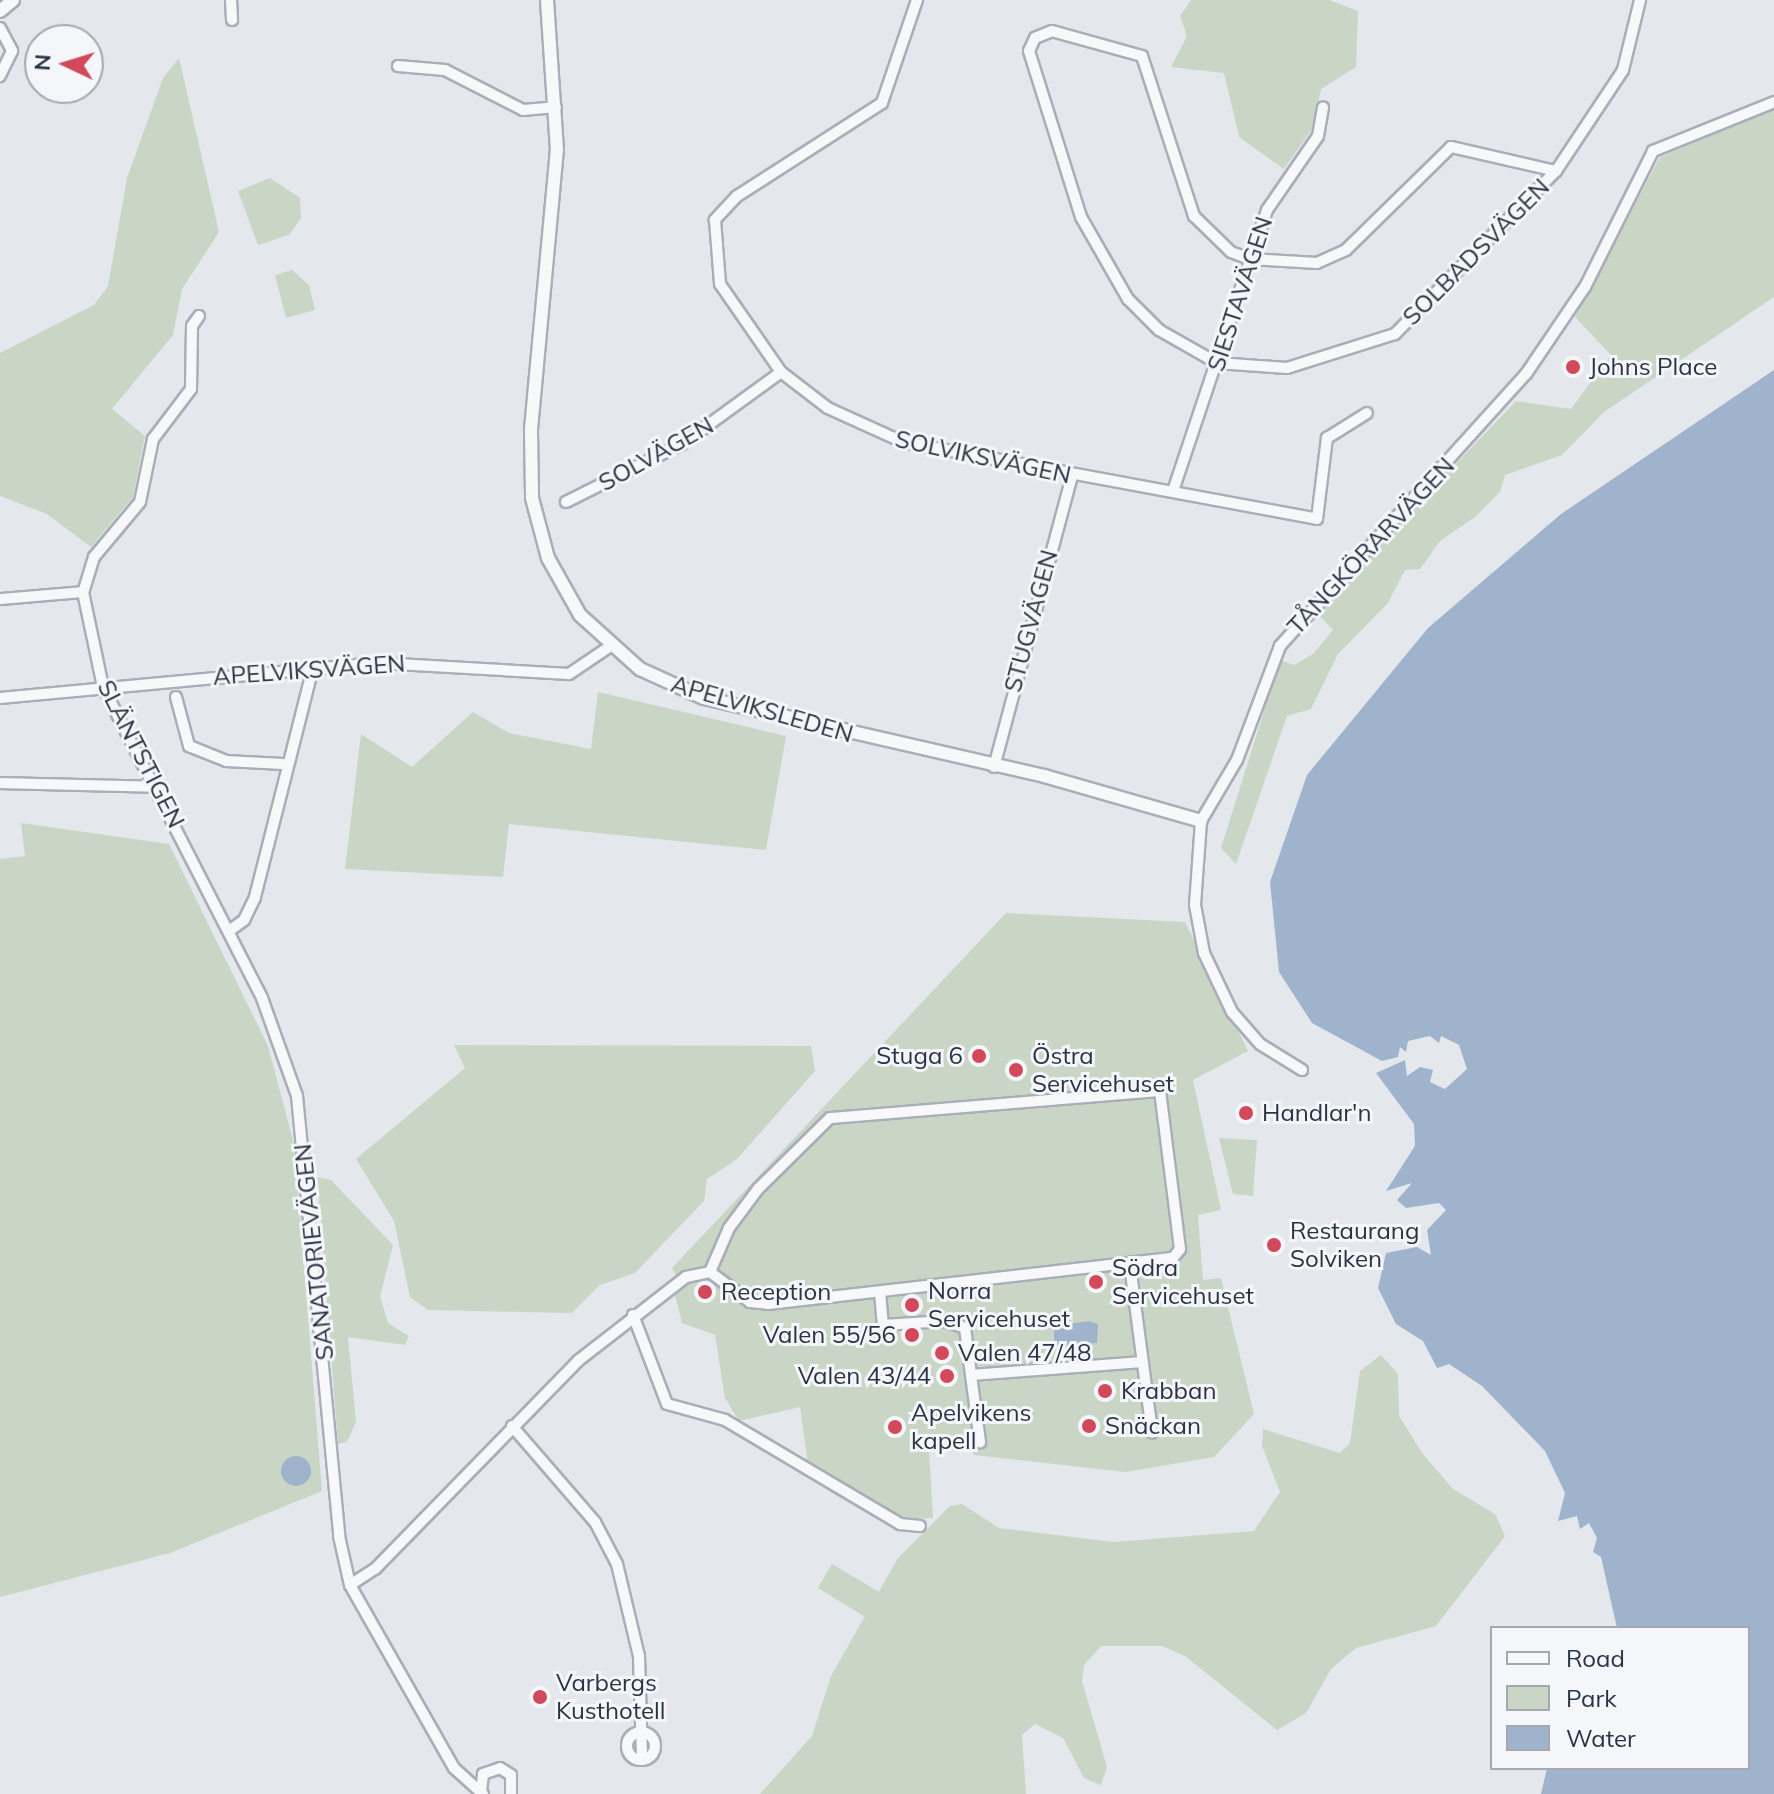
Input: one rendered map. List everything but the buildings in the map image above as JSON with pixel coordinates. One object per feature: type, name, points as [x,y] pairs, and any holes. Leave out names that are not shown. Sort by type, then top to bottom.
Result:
[{"type":"street","points":[[0,11],[13,0]]},
{"type":"street","points":[[231,0],[232,20]]},
{"type":"street","name":"APELVIKSLEDEN","points":[[547,0],[556,107],[532,498],[561,585],[609,647],[657,679],[704,698],[994,767],[1201,821]]},
{"type":"street","name":"SOLVIKSVÄGEN","points":[[917,0],[882,103],[737,196],[715,220],[720,284],[781,372],[828,408],[892,439],[1072,476],[1173,491],[1317,519],[1327,438],[1367,413]]},
{"type":"street","name":"SOLBADSVÄGEN","points":[[1250,259],[1231,252],[1194,216],[1142,56],[1060,32],[1035,38],[1030,60],[1100,258],[1149,322],[1217,363],[1287,368],[1395,334],[1556,171],[1623,70],[1640,0]]},
{"type":"street","points":[[0,28],[12,51],[0,76]]},
{"type":"street","points":[[398,66],[445,70],[523,110],[556,107]]},
{"type":"street","name":"TÅNGKÖRARVÄGEN","points":[[1302,1070],[1250,1034],[1210,969],[1195,905],[1201,821],[1237,760],[1287,634],[1526,374],[1592,274],[1653,151],[1774,102]]},
{"type":"street","name":"SIESTAVÄGEN","points":[[1173,491],[1271,201],[1318,136],[1323,107]]},
{"type":"street","points":[[1250,259],[1317,263],[1346,250],[1451,147],[1556,171]]},
{"type":"street","points":[[0,599],[83,592],[94,557],[140,502],[153,439],[191,389],[192,326],[199,316]]},
{"type":"street","name":"SOLVÄGEN","points":[[566,502],[682,444],[781,372]]},
{"type":"street","name":"STUGVÄGEN","points":[[994,767],[1072,476]]},
{"type":"street","name":"SLÄNTSTIGEN","points":[[83,592],[103,687],[159,787],[229,931]]},
{"type":"street","name":"APELVIKSVÄGEN","points":[[0,698],[313,667],[445,663],[569,674],[609,647]]},
{"type":"street","points":[[229,931],[255,897],[283,764],[313,667]]},
{"type":"street","points":[[176,697],[189,746],[226,761],[283,764]]},
{"type":"street","points":[[0,783],[159,787]]},
{"type":"street","name":"SANATORIEVÄGEN","points":[[229,931],[273,1022],[297,1096],[339,1536],[350,1585],[391,1651],[454,1768],[482,1792]]},
{"type":"street","points":[[350,1585],[375,1569],[512,1426],[633,1315],[664,1293],[710,1272],[729,1228],[758,1189],[830,1118],[1160,1091],[1180,1249],[1165,1261],[768,1304],[750,1302],[710,1272]]},
{"type":"street","points":[[1130,1265],[1152,1433]]},
{"type":"street","points":[[880,1292],[883,1325],[945,1321],[965,1328],[980,1442]]},
{"type":"street","points":[[633,1315],[667,1404],[725,1420],[900,1524],[920,1526]]},
{"type":"street","points":[[971,1375],[1143,1362]]},
{"type":"street","points":[[512,1426],[595,1522],[613,1555],[635,1625],[642,1760]]},
{"type":"street","points":[[482,1792],[483,1774],[500,1768],[511,1775],[511,1794]]},
{"type":"green space","points":[[1191,0],[1329,0],[1358,11],[1356,67],[1321,89],[1312,129],[1284,169],[1239,137],[1224,73],[1171,67],[1187,36],[1180,16]]},
{"type":"green space","points":[[179,58],[219,232],[182,289],[173,335],[112,409],[145,436],[133,497],[91,547],[47,514],[0,496],[0,353],[94,305],[108,286],[127,178],[163,78]]},
{"type":"green space","points":[[1774,109],[1774,297],[1604,412],[1562,455],[1505,475],[1500,492],[1475,517],[1440,541],[1420,569],[1405,570],[1388,603],[1338,654],[1311,709],[1287,716],[1236,864],[1221,848],[1280,660],[1294,665],[1313,654],[1333,630],[1315,611],[1516,401],[1571,409],[1611,355],[1575,317],[1660,157]]},
{"type":"green space","points":[[270,178],[300,198],[301,218],[289,235],[258,245],[238,191]]},
{"type":"green space","points":[[292,270],[309,285],[315,310],[286,318],[275,275]]},
{"type":"green space","points":[[598,692],[786,736],[766,850],[509,824],[503,877],[345,869],[361,734],[412,767],[473,712],[509,733],[591,749]]},
{"type":"green space","points":[[21,823],[169,844],[268,1046],[294,1144],[322,1491],[170,1553],[0,1597],[0,859],[25,856]]},
{"type":"green space","points":[[1006,913],[1185,922],[1248,1051],[1193,1080],[1221,1210],[1198,1215],[1203,1280],[1221,1278],[1254,1414],[1214,1457],[1126,1472],[974,1455],[963,1436],[928,1435],[933,1518],[900,1519],[808,1464],[800,1407],[739,1421],[725,1398],[715,1335],[682,1323],[675,1295],[683,1289],[672,1268]]},
{"type":"green space","points":[[454,1045],[811,1046],[815,1071],[737,1159],[707,1179],[704,1201],[635,1273],[600,1285],[572,1313],[428,1310],[410,1297],[394,1221],[356,1159],[465,1068]]},
{"type":"green space","points":[[1219,1138],[1257,1140],[1253,1196],[1233,1194]]},
{"type":"green space","points":[[317,1177],[331,1180],[393,1245],[380,1296],[388,1323],[409,1336],[405,1345],[348,1337],[356,1422],[347,1442],[338,1444]]},
{"type":"green space","points":[[1381,1355],[1398,1374],[1399,1416],[1422,1453],[1453,1489],[1495,1514],[1505,1536],[1436,1626],[1356,1648],[1331,1669],[1306,1713],[1277,1730],[1185,1656],[1162,1646],[1101,1646],[1084,1665],[1082,1681],[1107,1767],[1101,1785],[1084,1778],[1063,1738],[1035,1724],[1022,1735],[1026,1794],[760,1794],[812,1736],[831,1676],[898,1558],[950,1506],[962,1504],[999,1528],[1113,1542],[1254,1531],[1280,1492],[1262,1446],[1263,1429],[1340,1453],[1350,1443],[1360,1371]]},
{"type":"green space","points":[[832,1564],[881,1593],[867,1618],[818,1588]]},
{"type":"water","points":[[1774,370],[1774,1794],[1541,1794],[1547,1770],[1750,1770],[1750,1626],[1617,1626],[1601,1557],[1593,1552],[1597,1538],[1589,1523],[1580,1529],[1577,1516],[1558,1521],[1565,1493],[1545,1451],[1482,1386],[1449,1364],[1437,1368],[1423,1341],[1396,1324],[1378,1288],[1386,1253],[1417,1247],[1431,1255],[1427,1230],[1446,1210],[1439,1203],[1406,1208],[1397,1200],[1412,1183],[1386,1191],[1415,1146],[1414,1124],[1376,1073],[1405,1060],[1407,1076],[1420,1067],[1433,1070],[1430,1082],[1445,1089],[1467,1069],[1459,1045],[1441,1036],[1439,1043],[1430,1036],[1408,1041],[1406,1052],[1400,1047],[1398,1057],[1382,1061],[1312,1023],[1279,972],[1270,882],[1307,775],[1428,628],[1561,514]]},
{"type":"water","points":[[1089,1321],[1098,1324],[1097,1343],[1054,1346],[1054,1326]]},
{"type":"water","points":[[296,1456],[306,1461],[311,1471],[306,1481],[296,1486],[286,1481],[281,1471],[286,1461]]},
{"type":"place","name":"Johns Place","points":[[1573,367]]},
{"type":"place","name":"Stuga 6","points":[[979,1056]]},
{"type":"place","name":"Östra Servicehuset","points":[[1016,1070]]},
{"type":"place","name":"Handlar'n","points":[[1246,1113]]},
{"type":"place","name":"Restaurang Solviken","points":[[1274,1245]]},
{"type":"place","name":"Södra Servicehuset","points":[[1096,1282]]},
{"type":"place","name":"Reception","points":[[705,1292]]},
{"type":"place","name":"Norra Servicehuset","points":[[912,1305]]},
{"type":"place","name":"Valen 55/56","points":[[912,1335]]},
{"type":"place","name":"Valen 47/48","points":[[942,1353]]},
{"type":"place","name":"Valen 43/44","points":[[947,1376]]},
{"type":"place","name":"Krabban","points":[[1105,1391]]},
{"type":"place","name":"Snäckan","points":[[1089,1426]]},
{"type":"place","name":"Apelvikens kapell","points":[[895,1427]]},
{"type":"place","name":"Varbergs Kusthotell","points":[[540,1697]]}]
